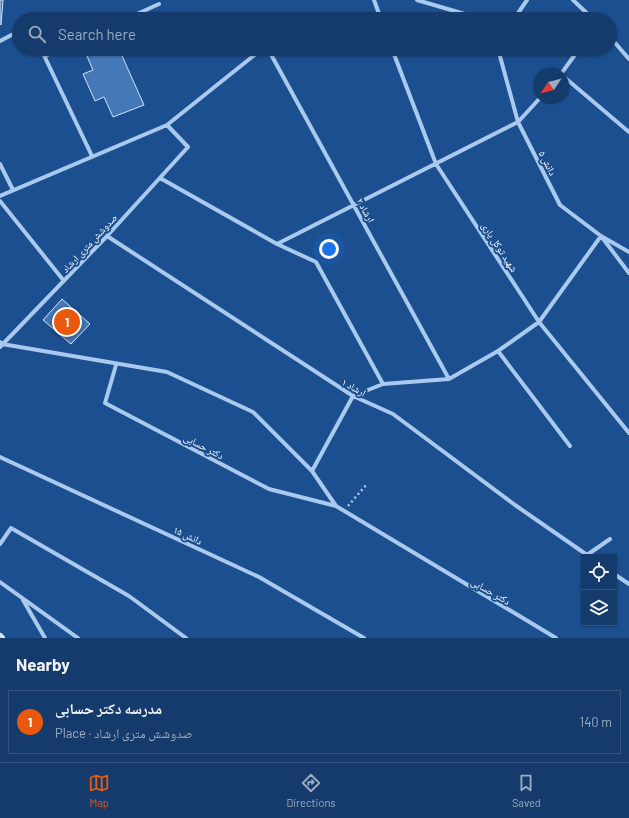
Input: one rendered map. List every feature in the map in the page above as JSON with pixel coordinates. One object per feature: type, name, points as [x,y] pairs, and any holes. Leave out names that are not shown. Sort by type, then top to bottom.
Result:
[{"type":"street","points":[[374,0],[378,12]]},
{"type":"street","points":[[416,0],[458,12]]},
{"type":"street","points":[[519,12],[527,0]]},
{"type":"street","points":[[572,0],[585,12]]},
{"type":"street","points":[[141,12],[159,4]]},
{"type":"street","points":[[0,41],[12,35]]},
{"type":"street","points":[[617,45],[629,59]]},
{"type":"street","points":[[45,56],[92,156]]},
{"type":"street","points":[[0,196],[167,124],[253,56]]},
{"type":"street","name":"ارشاد ۲","points":[[272,56],[449,379]]},
{"type":"street","name":"شهید توکل یاری","points":[[395,56],[436,164],[539,322],[629,433]]},
{"type":"street","name":"دانش ۵","points":[[500,56],[518,122],[560,205],[601,236],[629,252]]},
{"type":"street","points":[[567,68],[574,56]]},
{"type":"street","points":[[569,81],[629,132]]},
{"type":"street","points":[[276,244],[518,122],[534,104]]},
{"type":"street","name":"صدوشش متری ارشاد","points":[[1,345],[64,281],[188,147],[167,124]]},
{"type":"street","points":[[0,164],[13,190]]},
{"type":"street","points":[[160,178],[276,244],[316,262],[383,384]]},
{"type":"street","points":[[0,201],[64,281]]},
{"type":"street","name":"ارشاد ۱","points":[[106,236],[353,396],[393,414],[515,505],[585,554]]},
{"type":"street","points":[[312,471],[353,396],[383,384],[449,379],[498,351],[539,322],[601,236],[629,273]]},
{"type":"street","name":"دکتر حسابی","points":[[1,345],[116,365],[167,372],[253,412],[312,471],[336,506]]},
{"type":"street","points":[[498,351],[570,446]]},
{"type":"street","name":"دکتر حسابی","points":[[116,365],[105,403],[269,489],[336,506],[556,638]]},
{"type":"street","name":"دانش ۱۵","points":[[0,457],[259,577],[364,638]]},
{"type":"street","points":[[0,544],[11,528],[129,596],[186,638]]},
{"type":"street","points":[[591,554],[610,539]]},
{"type":"street","points":[[617,576],[629,584]]},
{"type":"street","points":[[0,582],[78,638]]},
{"type":"street","points":[[22,598],[45,638]]},
{"type":"path","points":[[344,511],[366,484]]},
{"type":"building","points":[[0,0],[3,0],[1,25],[0,24]]},
{"type":"building","points":[[87,56],[122,56],[144,105],[113,117],[104,97],[95,101],[83,74],[93,70]]},
{"type":"building","points":[[62,299],[90,324],[71,344],[43,320]]},
{"type":"place","name":"مدرسه دکتر حسابی","points":[[67,322]]}]
